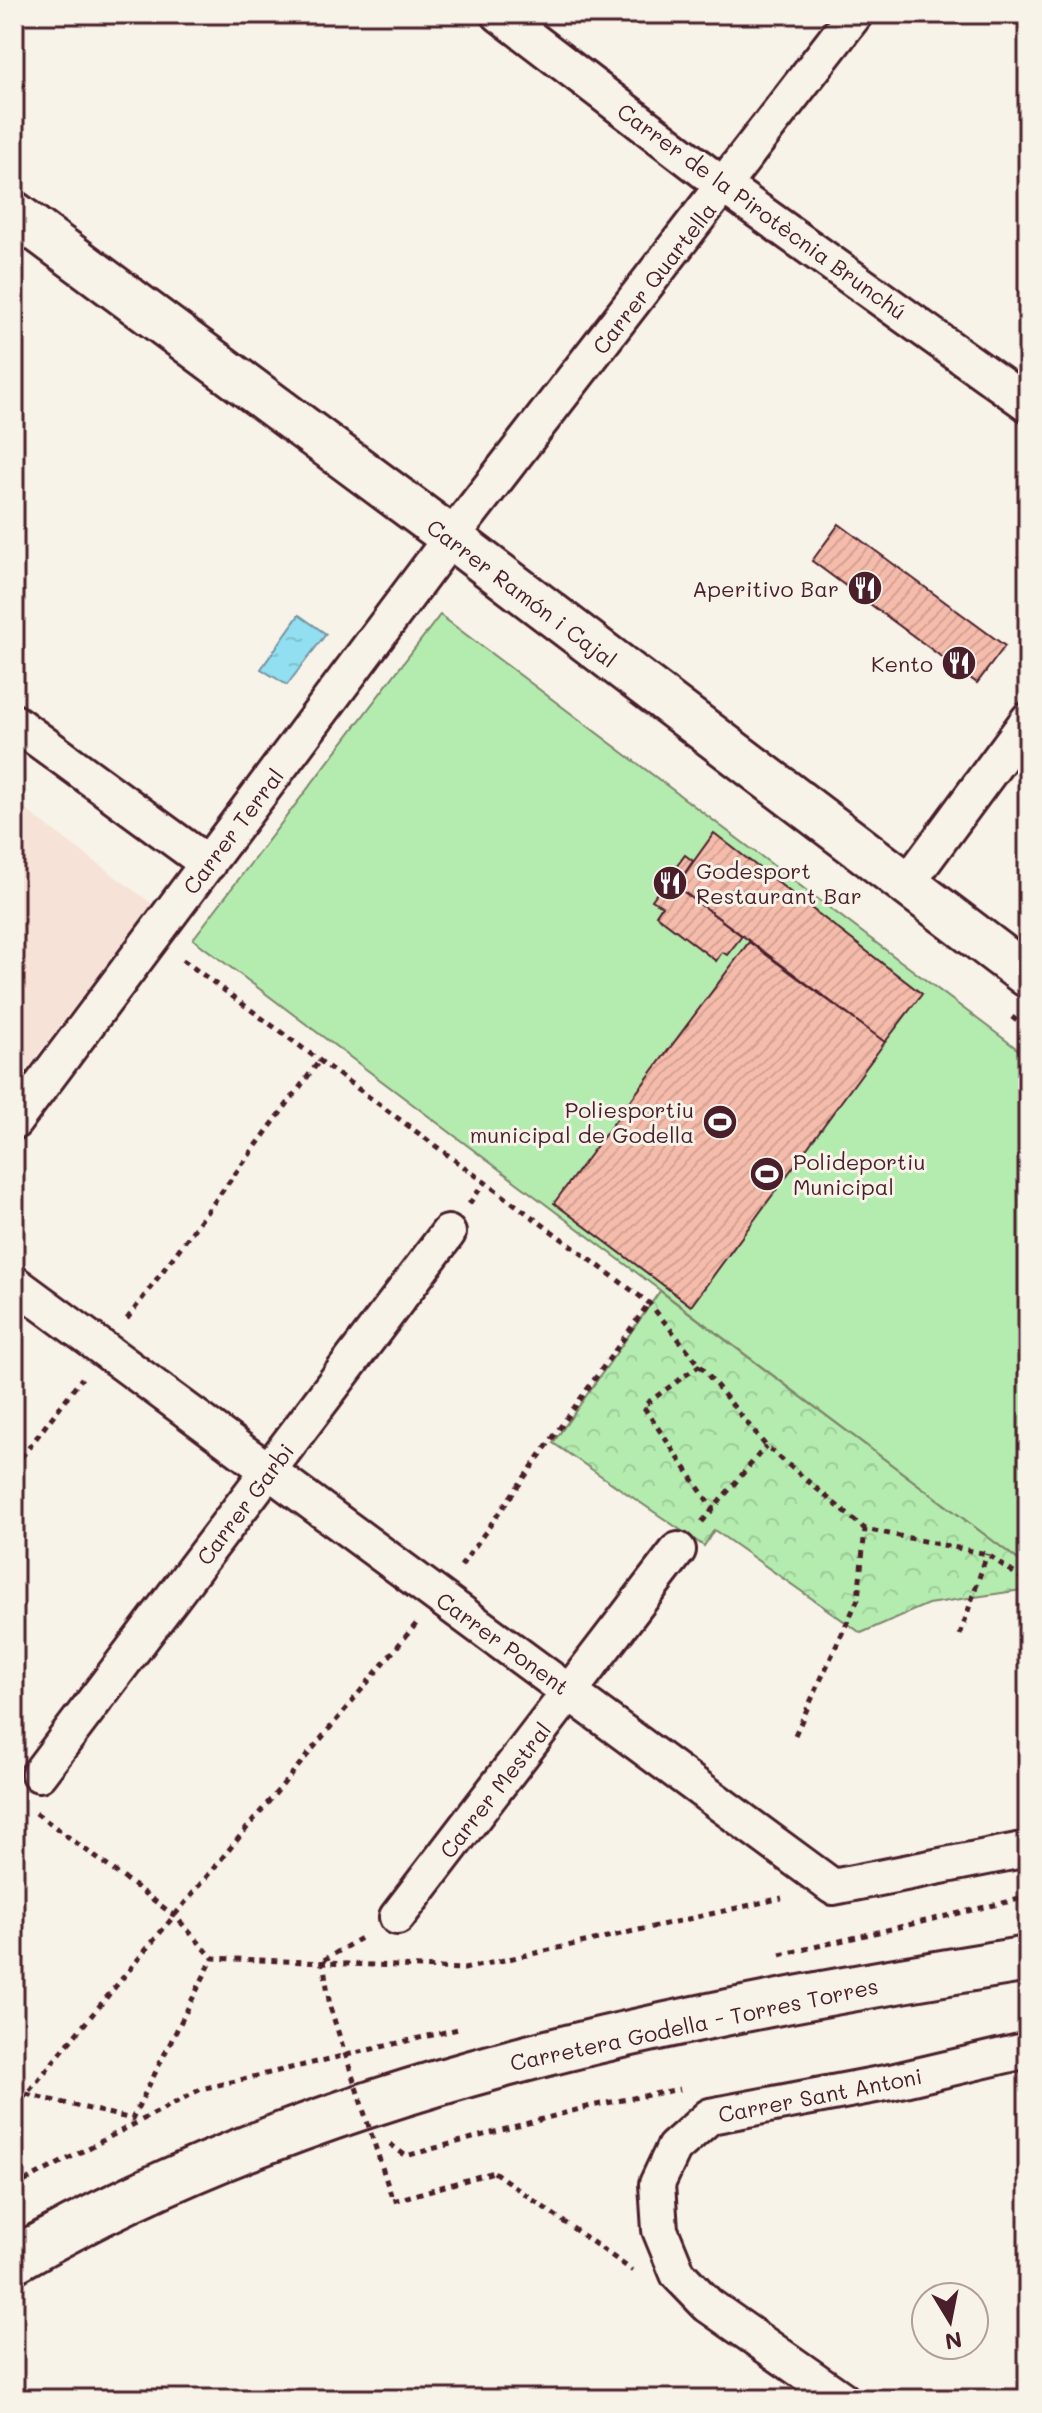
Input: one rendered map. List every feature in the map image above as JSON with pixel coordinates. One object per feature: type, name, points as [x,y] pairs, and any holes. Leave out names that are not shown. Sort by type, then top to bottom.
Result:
[{"type":"main road","name":"Carretera Godella - Torres Torres","points":[[14,2260],[83,2220],[258,2142],[421,2087],[585,2043],[897,1980],[1028,1959]]},
{"type":"street","name":"Carrer de la Pirotècnia Brunchú","points":[[499,14],[725,187],[1028,404]]},
{"type":"street","name":"Carrer Quartella","points":[[450,539],[725,187],[855,14]]},
{"type":"street","name":"Carrer Ramón i Cajal","points":[[14,213],[1028,976]]},
{"type":"street","name":"Carrer Terral","points":[[14,1122],[450,539]]},
{"type":"street","points":[[907,884],[1028,720]]},
{"type":"street","points":[[14,722],[208,864]]},
{"type":"street","name":"Carrer Garbi","points":[[39,1774],[448,1233]]},
{"type":"street","name":"Carrer Ponent","points":[[14,1283],[833,1887]]},
{"type":"street","name":"Carrer Mestral","points":[[397,1917],[678,1550]]},
{"type":"street","points":[[833,1887],[1028,1849]]},
{"type":"street","name":"Carrer Sant Antoni","points":[[842,2399],[708,2305],[678,2274],[660,2230],[657,2184],[674,2148],[710,2116],[891,2082],[1028,2050]]},
{"type":"path","points":[[154,938],[649,1303],[766,1446],[865,1529],[987,1554],[1028,1583]]},
{"type":"path","points":[[14,1467],[320,1060]]},
{"type":"path","points":[[14,2109],[440,1596],[649,1303]]},
{"type":"path","points":[[700,1365],[643,1406],[713,1509]]},
{"type":"path","points":[[678,1550],[766,1446]]},
{"type":"path","points":[[795,1735],[858,1599],[865,1529]]},
{"type":"path","points":[[960,1635],[987,1554]]},
{"type":"path","points":[[31,1809],[175,1916],[213,1958],[323,1960],[464,1969],[833,1887]]},
{"type":"path","points":[[323,1960],[397,1917]]},
{"type":"path","points":[[26,2094],[132,2119],[213,1958]]},
{"type":"path","points":[[323,1960],[330,2007],[393,2201],[494,2172],[649,2282],[678,2274]]},
{"type":"path","points":[[368,2139],[381,2136],[406,2156],[591,2106],[685,2088]]},
{"type":"shaded area","points":[[14,801],[152,904],[14,1086]]},
{"type":"green space","name":"Polideportiu Municipal","points":[[440,615],[1028,1057],[1028,1567],[193,939]]},
{"type":"green space","points":[[660,1291],[1028,1567],[1028,1589],[928,1604],[861,1633],[714,1530],[704,1546],[553,1443]]},
{"type":"water","points":[[299,615],[326,634],[287,685],[261,669]]},
{"type":"building","points":[[839,524],[1005,646],[977,683],[812,561]]},
{"type":"building","points":[[714,833],[922,994],[885,1042],[676,886]]},
{"type":"building","points":[[685,855],[693,861],[676,886],[742,936],[727,955],[722,952],[716,961],[656,915],[662,906],[652,900]]},
{"type":"building","name":"Poliesportiu municipal de Godella","points":[[749,942],[885,1042],[691,1306],[554,1203]]},
{"type":"place","name":"Aperitivo Bar","points":[[865,588]]},
{"type":"place","name":"Kento","points":[[959,663]]},
{"type":"place","name":"Godesport Restaurant Bar","points":[[670,883]]},
{"type":"place","name":"Poliesportiu municipal de Godella","points":[[720,1122]]},
{"type":"place","name":"Polideportiu Municipal","points":[[767,1174]]}]
